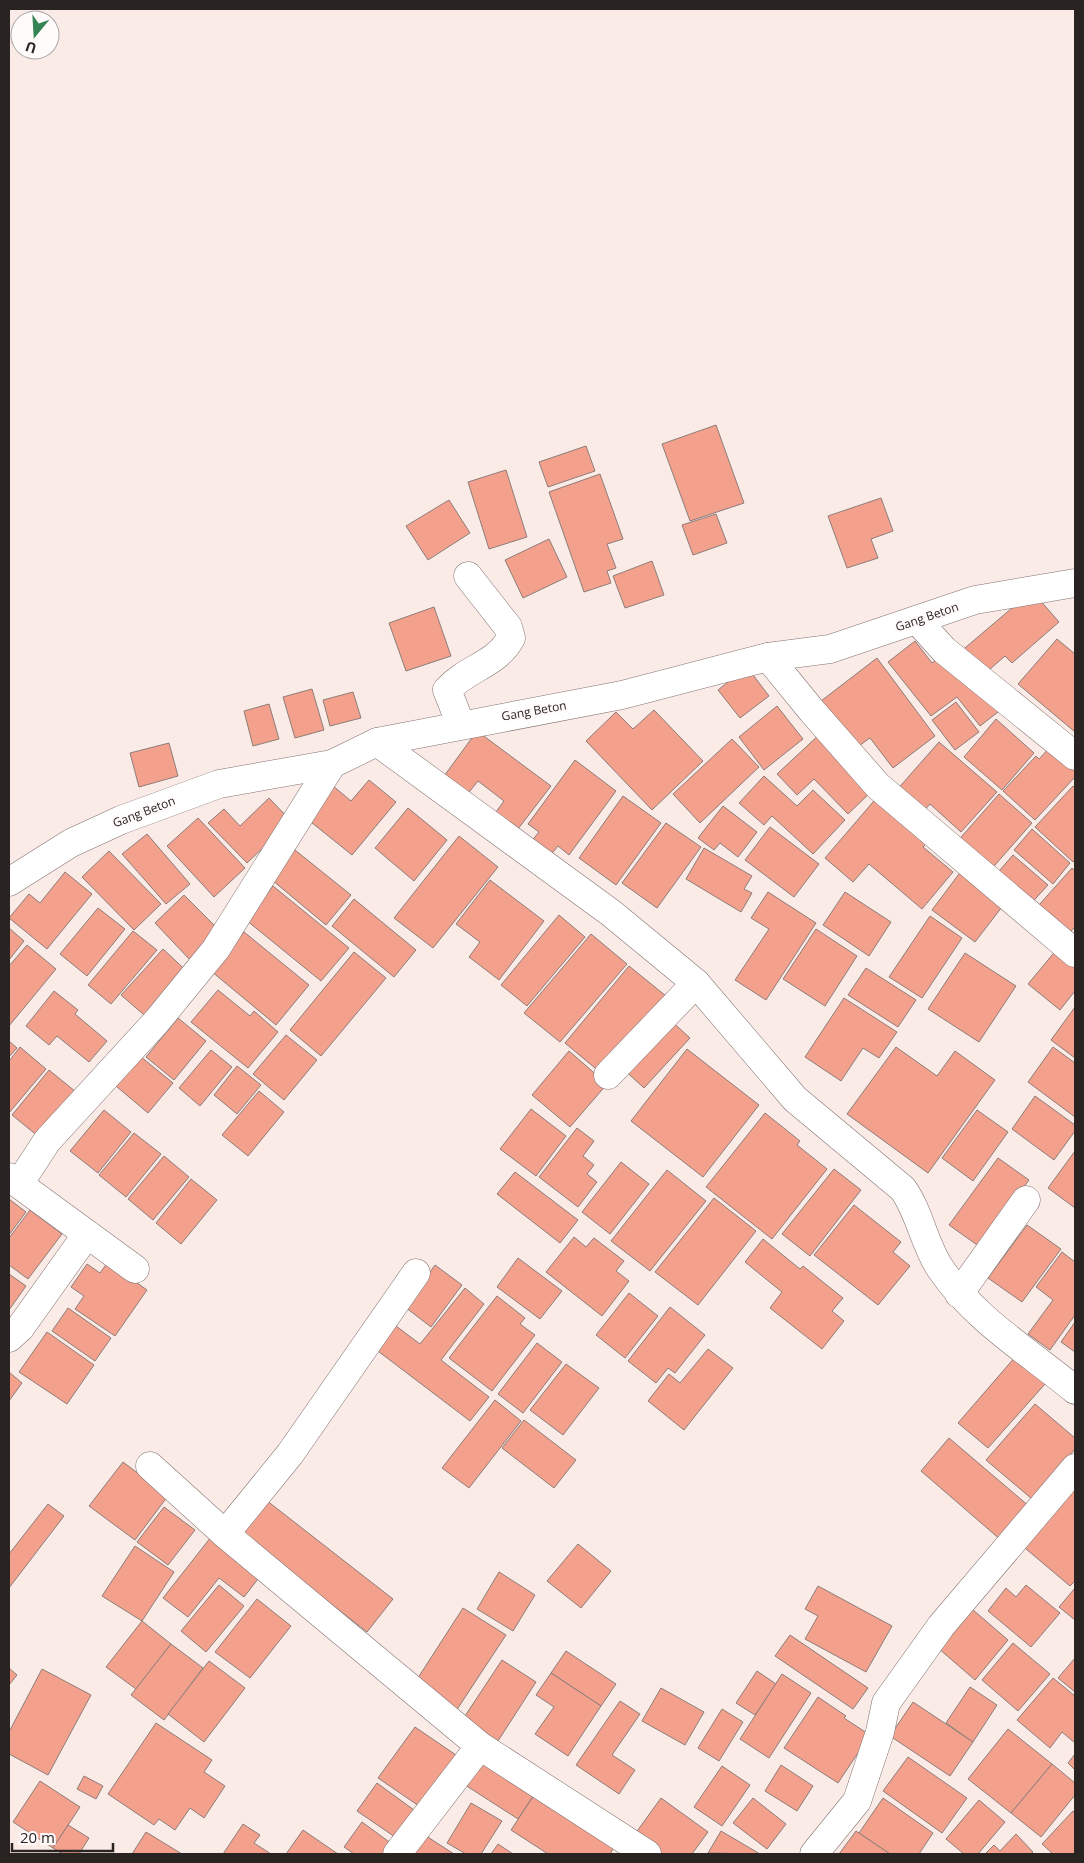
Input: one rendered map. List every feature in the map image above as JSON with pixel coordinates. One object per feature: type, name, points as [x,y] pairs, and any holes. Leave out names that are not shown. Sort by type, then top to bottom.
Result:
[{"type":"street","points":[[454,709],[456,680],[496,659],[511,638],[508,627],[468,576]]},
{"type":"street","name":"Gang Beton","points":[[9,882],[71,843],[121,820],[210,787],[332,764],[377,742],[454,709],[622,695],[768,657],[830,649],[975,600],[1075,583]]},
{"type":"street","points":[[917,620],[944,650],[1075,756]]},
{"type":"street","points":[[768,657],[812,711],[878,786],[1075,953]]},
{"type":"street","points":[[377,742],[611,913],[696,983],[795,1099],[903,1189],[913,1203],[939,1266],[959,1294],[982,1318],[1075,1390]]},
{"type":"street","points":[[135,1269],[14,1180],[47,1141],[157,1021],[216,949],[332,764]]},
{"type":"street","points":[[608,1075],[696,983]]},
{"type":"street","points":[[959,1294],[1026,1200]]},
{"type":"street","points":[[9,1338],[20,1328],[87,1234]]},
{"type":"street","points":[[225,1534],[290,1454],[416,1273]]},
{"type":"street","points":[[150,1466],[225,1534],[480,1746],[644,1853]]},
{"type":"street","points":[[814,1854],[857,1801],[880,1732],[886,1703],[941,1626],[1075,1468]]},
{"type":"street","points":[[397,1854],[480,1746]]},
{"type":"building","points":[[716,425],[744,503],[690,521],[662,444]]},
{"type":"building","points":[[586,446],[595,471],[548,487],[539,462]]},
{"type":"building","points":[[506,470],[527,537],[489,549],[468,482]]},
{"type":"building","points":[[600,474],[623,539],[607,544],[616,568],[607,571],[611,583],[584,592],[549,492]]},
{"type":"building","points":[[881,498],[893,531],[871,539],[878,558],[847,568],[828,516]]},
{"type":"building","points":[[449,500],[470,533],[428,560],[406,526]]},
{"type":"building","points":[[716,514],[727,543],[693,555],[682,525]]},
{"type":"building","points":[[549,539],[567,577],[523,598],[505,560]]},
{"type":"building","points":[[652,561],[664,595],[625,608],[613,576]]},
{"type":"building","points":[[1032,591],[1059,622],[1012,663],[1005,656],[981,677],[959,653]]},
{"type":"building","points":[[434,607],[451,656],[406,671],[389,623]]},
{"type":"building","points":[[1057,639],[1075,654],[1075,732],[1018,684]]},
{"type":"building","points":[[915,641],[932,663],[941,656],[956,660],[998,712],[980,726],[957,697],[931,716],[888,662]]},
{"type":"building","points":[[877,658],[935,736],[893,768],[870,738],[856,748],[821,701]]},
{"type":"building","points":[[747,667],[769,696],[740,718],[718,690]]},
{"type":"building","points":[[312,689],[324,730],[295,738],[283,697]]},
{"type":"building","points":[[353,692],[361,718],[330,726],[323,700]]},
{"type":"building","points":[[956,702],[979,732],[955,750],[932,720]]},
{"type":"building","points":[[269,704],[279,739],[253,746],[244,711]]},
{"type":"building","points":[[777,706],[803,739],[764,770],[739,737]]},
{"type":"building","points":[[654,710],[703,761],[652,810],[586,741],[616,712],[633,729]]},
{"type":"building","points":[[996,719],[1034,753],[1002,790],[964,757]]},
{"type":"building","points":[[477,731],[551,786],[518,829],[496,812],[504,801],[478,781],[462,801],[439,783]]},
{"type":"building","points":[[821,733],[874,789],[848,814],[814,779],[797,795],[777,774]]},
{"type":"building","points":[[732,739],[759,767],[700,823],[673,794]]},
{"type":"building","points":[[939,742],[997,792],[961,832],[930,804],[920,815],[895,792]]},
{"type":"building","points":[[169,743],[178,776],[139,787],[130,753]]},
{"type":"building","points":[[1053,744],[1075,765],[1075,777],[1035,820],[1003,791],[1036,756],[1039,759]]},
{"type":"building","points":[[575,760],[616,791],[569,855],[558,846],[549,857],[530,843],[539,832],[528,824]]},
{"type":"building","points":[[764,776],[797,806],[813,790],[845,820],[813,854],[772,816],[764,825],[739,803]]},
{"type":"building","points":[[369,780],[396,802],[352,855],[306,818],[332,785],[351,801]]},
{"type":"building","points":[[1073,786],[1075,788],[1075,860],[1073,862],[1035,827]]},
{"type":"building","points":[[999,794],[1032,823],[988,873],[955,844]]},
{"type":"building","points":[[879,795],[931,839],[923,847],[953,872],[922,909],[869,864],[853,882],[825,858]]},
{"type":"building","points":[[623,796],[661,823],[616,885],[579,858]]},
{"type":"building","points":[[269,798],[291,821],[247,863],[208,823],[224,809],[240,826]]},
{"type":"building","points":[[723,806],[757,832],[738,857],[720,843],[714,850],[698,838]]},
{"type":"building","points":[[408,808],[447,840],[414,881],[375,848]]},
{"type":"building","points":[[198,818],[245,868],[214,897],[167,846]]},
{"type":"building","points":[[666,823],[701,847],[657,908],[622,883]]},
{"type":"building","points":[[770,827],[819,864],[794,897],[745,860]]},
{"type":"building","points":[[1032,829],[1070,863],[1053,884],[1014,850]]},
{"type":"building","points":[[147,834],[190,884],[166,904],[122,854]]},
{"type":"building","points":[[459,836],[498,867],[433,948],[394,918]]},
{"type":"building","points":[[290,846],[351,895],[326,925],[266,875]]},
{"type":"building","points":[[704,848],[752,876],[744,889],[752,893],[741,912],[686,879]]},
{"type":"building","points":[[109,851],[161,904],[134,930],[82,877]]},
{"type":"building","points":[[1013,855],[1048,885],[1027,908],[993,878]]},
{"type":"building","points":[[1072,868],[1075,871],[1075,927],[1070,932],[1039,905]]},
{"type":"building","points":[[962,870],[1005,903],[975,942],[932,910]]},
{"type":"building","points":[[65,872],[92,894],[47,949],[9,918],[29,894],[40,903]]},
{"type":"building","points":[[490,880],[544,921],[499,980],[469,957],[480,942],[456,924]]},
{"type":"building","points":[[273,886],[349,948],[321,981],[246,920]]},
{"type":"building","points":[[768,892],[816,923],[766,1000],[735,980],[769,929],[751,918]]},
{"type":"building","points":[[845,892],[891,922],[869,956],[823,925]]},
{"type":"building","points":[[184,895],[222,933],[192,962],[155,923]]},
{"type":"building","points":[[354,899],[416,950],[394,977],[332,926]]},
{"type":"building","points":[[98,908],[125,929],[87,976],[60,954]]},
{"type":"building","points":[[559,915],[585,937],[527,1006],[501,985]]},
{"type":"building","points":[[930,916],[962,938],[922,998],[889,977]]},
{"type":"building","points":[[9,928],[24,941],[9,960]]},
{"type":"building","points":[[816,929],[857,956],[825,1006],[783,979]]},
{"type":"building","points":[[133,931],[157,950],[111,1004],[88,985]]},
{"type":"building","points":[[244,932],[309,985],[276,1025],[211,971]]},
{"type":"building","points":[[591,934],[627,964],[560,1042],[524,1013]]},
{"type":"building","points":[[27,945],[56,969],[9,1026],[9,966]]},
{"type":"building","points":[[1058,948],[1075,962],[1075,991],[1060,1010],[1028,984]]},
{"type":"building","points":[[163,949],[192,976],[151,1021],[121,995]]},
{"type":"building","points":[[354,952],[386,978],[321,1056],[290,1030]]},
{"type":"building","points":[[965,953],[1016,986],[979,1042],[928,1009]]},
{"type":"building","points":[[629,966],[666,996],[601,1073],[565,1043]]},
{"type":"building","points":[[866,968],[916,1000],[898,1027],[848,995]]},
{"type":"building","points":[[218,990],[250,1016],[254,1011],[278,1032],[248,1068],[191,1022]]},
{"type":"building","points":[[54,991],[78,1010],[75,1014],[107,1041],[89,1062],[57,1036],[49,1045],[26,1026]]},
{"type":"building","points":[[844,998],[897,1032],[879,1058],[863,1048],[841,1081],[805,1057]]},
{"type":"building","points":[[1075,1007],[1075,1058],[1051,1040]]},
{"type":"building","points":[[667,1017],[690,1038],[644,1088],[621,1067]]},
{"type":"building","points":[[178,1018],[206,1041],[174,1080],[146,1057]]},
{"type":"building","points":[[286,1035],[317,1060],[284,1100],[253,1074]]},
{"type":"building","points":[[9,1041],[17,1048],[9,1057]]},
{"type":"building","points":[[20,1047],[46,1069],[9,1113],[9,1061]]},
{"type":"building","points":[[896,1047],[937,1076],[955,1051],[995,1080],[928,1173],[847,1114]]},
{"type":"building","points":[[1053,1047],[1075,1063],[1075,1117],[1028,1082]]},
{"type":"building","points":[[687,1049],[759,1105],[703,1177],[631,1121]]},
{"type":"building","points":[[211,1050],[232,1067],[200,1106],[179,1088]]},
{"type":"building","points":[[569,1051],[607,1084],[570,1127],[532,1095]]},
{"type":"building","points":[[135,1052],[173,1083],[148,1113],[110,1081]]},
{"type":"building","points":[[237,1066],[261,1085],[237,1114],[214,1095]]},
{"type":"building","points":[[49,1070],[76,1092],[39,1137],[12,1115]]},
{"type":"building","points":[[259,1091],[284,1112],[248,1156],[222,1135]]},
{"type":"building","points":[[1035,1096],[1075,1125],[1075,1131],[1054,1160],[1012,1129]]},
{"type":"building","points":[[531,1109],[566,1136],[536,1176],[500,1149]]},
{"type":"building","points":[[104,1110],[131,1132],[98,1173],[70,1151]]},
{"type":"building","points":[[977,1110],[1008,1132],[973,1181],[942,1158]]},
{"type":"building","points":[[765,1113],[800,1141],[797,1145],[827,1169],[772,1239],[706,1187]]},
{"type":"building","points":[[577,1128],[594,1141],[583,1156],[594,1165],[587,1174],[597,1182],[578,1207],[539,1177]]},
{"type":"building","points":[[134,1133],[161,1154],[126,1197],[99,1175]]},
{"type":"building","points":[[1075,1151],[1075,1208],[1048,1188]]},
{"type":"building","points":[[164,1156],[189,1177],[153,1220],[128,1199]]},
{"type":"building","points":[[998,1158],[1029,1180],[980,1247],[949,1225]]},
{"type":"building","points":[[621,1162],[649,1184],[610,1234],[582,1212]]},
{"type":"building","points":[[834,1169],[861,1190],[810,1256],[782,1234]]},
{"type":"building","points":[[667,1170],[706,1201],[650,1271],[611,1241]]},
{"type":"building","points":[[515,1172],[578,1220],[560,1243],[497,1194]]},
{"type":"building","points":[[191,1179],[217,1200],[181,1244],[156,1223]]},
{"type":"building","points":[[714,1198],[756,1231],[698,1305],[655,1272]]},
{"type":"building","points":[[9,1199],[26,1212],[9,1235]]},
{"type":"building","points":[[854,1205],[901,1242],[893,1252],[910,1266],[878,1305],[814,1255]]},
{"type":"building","points":[[30,1210],[62,1234],[28,1279],[9,1265],[9,1238]]},
{"type":"building","points":[[1027,1225],[1061,1249],[1022,1302],[988,1278]]},
{"type":"building","points":[[574,1237],[586,1247],[594,1238],[624,1261],[616,1271],[629,1281],[602,1316],[546,1272]]},
{"type":"building","points":[[763,1239],[800,1269],[803,1266],[843,1298],[832,1311],[844,1321],[822,1349],[770,1308],[782,1292],[745,1262]]},
{"type":"building","points":[[1062,1252],[1075,1262],[1075,1315],[1050,1350],[1028,1334],[1053,1300],[1036,1287]]},
{"type":"building","points":[[518,1258],[562,1291],[540,1319],[497,1287]]},
{"type":"building","points":[[108,1262],[147,1290],[115,1336],[75,1309],[84,1296],[71,1287],[87,1264],[100,1273]]},
{"type":"building","points":[[435,1265],[462,1285],[431,1327],[405,1307]]},
{"type":"building","points":[[9,1274],[26,1286],[9,1310]]},
{"type":"building","points":[[465,1288],[484,1304],[441,1360],[489,1397],[470,1421],[370,1345],[388,1320],[420,1344]]},
{"type":"building","points":[[629,1293],[658,1316],[625,1358],[596,1335]]},
{"type":"building","points":[[497,1296],[525,1318],[520,1324],[535,1335],[492,1391],[449,1358]]},
{"type":"building","points":[[670,1307],[705,1335],[675,1373],[668,1368],[656,1383],[628,1361]]},
{"type":"building","points":[[68,1308],[111,1338],[95,1361],[52,1331]]},
{"type":"building","points":[[1075,1322],[1075,1352],[1061,1342]]},
{"type":"building","points":[[47,1332],[94,1365],[67,1404],[19,1372]]},
{"type":"building","points":[[537,1343],[562,1362],[523,1413],[498,1394]]},
{"type":"building","points":[[708,1349],[733,1368],[684,1430],[648,1401],[669,1374],[680,1383]]},
{"type":"building","points":[[1016,1356],[1046,1383],[988,1448],[958,1423]]},
{"type":"building","points":[[566,1364],[599,1388],[563,1435],[530,1410]]},
{"type":"building","points":[[9,1372],[22,1383],[9,1401]]},
{"type":"building","points":[[495,1400],[521,1421],[469,1488],[442,1468]]},
{"type":"building","points":[[1035,1404],[1075,1438],[1075,1449],[1032,1499],[986,1460]]},
{"type":"building","points":[[524,1420],[576,1460],[554,1488],[502,1448]]},
{"type":"building","points":[[949,1438],[1030,1507],[1002,1541],[921,1471]]},
{"type":"building","points":[[123,1462],[168,1496],[135,1540],[89,1506]]},
{"type":"building","points":[[1075,1476],[1075,1581],[1070,1586],[1019,1543]]},
{"type":"building","points":[[266,1500],[393,1599],[367,1632],[240,1533]]},
{"type":"building","points":[[48,1504],[64,1516],[9,1588],[9,1554]]},
{"type":"building","points":[[164,1507],[195,1530],[168,1565],[137,1542]]},
{"type":"building","points":[[211,1537],[261,1575],[244,1597],[219,1578],[188,1617],[163,1598]]},
{"type":"building","points":[[578,1544],[611,1571],[581,1608],[547,1581]]},
{"type":"building","points":[[135,1546],[174,1572],[142,1621],[102,1596]]},
{"type":"building","points":[[499,1572],[535,1595],[513,1631],[477,1609]]},
{"type":"building","points":[[219,1585],[244,1606],[206,1652],[181,1631]]},
{"type":"building","points":[[1026,1585],[1060,1613],[1031,1647],[988,1611],[1006,1588],[1016,1597]]},
{"type":"building","points":[[818,1586],[892,1626],[866,1672],[805,1639],[818,1616],[805,1609]]},
{"type":"building","points":[[1075,1588],[1075,1620],[1059,1607]]},
{"type":"building","points":[[257,1599],[291,1626],[250,1678],[215,1652]]},
{"type":"building","points":[[463,1608],[506,1635],[456,1711],[414,1684]]},
{"type":"building","points":[[972,1609],[1008,1640],[975,1680],[938,1648]]},
{"type":"building","points":[[142,1621],[171,1644],[136,1689],[106,1667]]},
{"type":"building","points":[[790,1635],[868,1688],[853,1709],[775,1656]]},
{"type":"building","points":[[1013,1643],[1050,1674],[1018,1711],[982,1680]]},
{"type":"building","points":[[171,1644],[203,1668],[164,1720],[131,1695]]},
{"type":"building","points":[[566,1651],[616,1684],[601,1706],[551,1673]]},
{"type":"building","points":[[1075,1658],[1075,1692],[1058,1678]]},
{"type":"building","points":[[502,1660],[536,1682],[498,1741],[463,1719]]},
{"type":"building","points":[[209,1661],[245,1688],[204,1742],[168,1714]]},
{"type":"building","points":[[9,1668],[17,1675],[9,1685]]},
{"type":"building","points":[[42,1669],[91,1695],[48,1775],[9,1754],[9,1732]]},
{"type":"building","points":[[757,1671],[776,1684],[755,1715],[736,1703]]},
{"type":"building","points":[[551,1673],[601,1706],[568,1756],[535,1734],[554,1707],[536,1695]]},
{"type":"building","points":[[782,1674],[811,1693],[769,1758],[740,1739]]},
{"type":"building","points":[[1053,1678],[1075,1696],[1075,1743],[1062,1732],[1050,1748],[1017,1720]]},
{"type":"building","points":[[970,1687],[997,1705],[973,1742],[946,1723]]},
{"type":"building","points":[[661,1688],[704,1712],[685,1745],[642,1721]]},
{"type":"building","points":[[818,1697],[846,1716],[844,1718],[870,1735],[838,1783],[784,1748]]},
{"type":"building","points":[[620,1701],[640,1714],[612,1755],[635,1770],[619,1794],[576,1765]]},
{"type":"building","points":[[913,1702],[973,1742],[950,1776],[890,1736]]},
{"type":"building","points":[[722,1709],[743,1722],[719,1761],[698,1748]]},
{"type":"building","points":[[156,1723],[212,1760],[204,1772],[225,1786],[204,1818],[190,1808],[175,1830],[159,1819],[154,1825],[108,1794]]},
{"type":"building","points":[[415,1727],[456,1755],[419,1806],[378,1778]]},
{"type":"building","points":[[1008,1729],[1052,1764],[1011,1813],[968,1779]]},
{"type":"building","points":[[1075,1754],[1075,1770],[1068,1763]]},
{"type":"building","points":[[481,1755],[536,1792],[518,1819],[462,1783]]},
{"type":"building","points":[[908,1757],[967,1798],[942,1833],[883,1791]]},
{"type":"building","points":[[1052,1764],[1075,1783],[1075,1795],[1041,1837],[1011,1813]]},
{"type":"building","points":[[781,1765],[813,1786],[797,1811],[765,1791]]},
{"type":"building","points":[[722,1766],[750,1785],[722,1826],[694,1807]]},
{"type":"building","points":[[84,1776],[103,1786],[96,1799],[77,1789]]},
{"type":"building","points":[[40,1781],[80,1807],[53,1848],[13,1822]]},
{"type":"building","points":[[377,1783],[414,1810],[395,1837],[357,1811]]},
{"type":"building","points":[[536,1792],[616,1844],[610,1854],[548,1854],[511,1830]]},
{"type":"building","points":[[661,1798],[708,1832],[692,1854],[662,1854],[635,1834]]},
{"type":"building","points":[[753,1798],[786,1824],[767,1849],[733,1823]]},
{"type":"building","points":[[883,1798],[933,1833],[919,1854],[890,1854],[859,1833]]},
{"type":"building","points":[[979,1800],[1005,1822],[978,1854],[964,1854],[946,1839]]},
{"type":"building","points":[[471,1803],[502,1821],[481,1854],[466,1854],[447,1843]]},
{"type":"building","points":[[1073,1811],[1075,1814],[1075,1854],[1053,1854],[1042,1844]]},
{"type":"building","points":[[362,1822],[392,1844],[385,1854],[354,1854],[344,1847]]},
{"type":"building","points":[[243,1824],[260,1835],[254,1843],[271,1854],[223,1854]]},
{"type":"building","points":[[68,1825],[89,1838],[79,1854],[63,1854],[53,1848]]},
{"type":"building","points":[[303,1830],[338,1854],[286,1854]]},
{"type":"building","points":[[721,1831],[760,1854],[708,1853]]},
{"type":"building","points":[[856,1831],[859,1833],[890,1854],[839,1854]]},
{"type":"building","points":[[146,1832],[182,1854],[132,1854]]},
{"type":"building","points":[[420,1832],[454,1854],[405,1854]]},
{"type":"building","points":[[1016,1834],[1033,1852],[1030,1854],[985,1854],[994,1845],[1000,1851]]},
{"type":"building","points":[[498,1844],[513,1854],[491,1854]]}]
